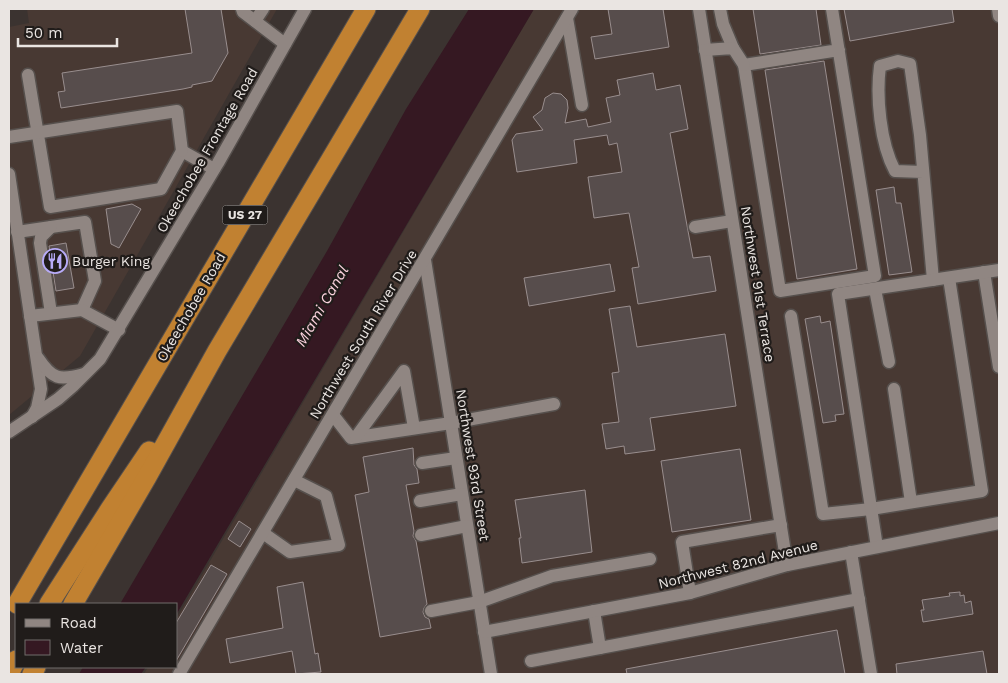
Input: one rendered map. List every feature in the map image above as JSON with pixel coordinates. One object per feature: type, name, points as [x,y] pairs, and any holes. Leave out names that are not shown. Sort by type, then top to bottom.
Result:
[{"type":"highway","name":"Okeechobee Road","points":[[18,603],[366,9]]},
{"type":"highway","points":[[74,603],[147,478],[218,351],[420,9]]},
{"type":"highway","points":[[50,603],[110,509],[218,351]]},
{"type":"highway","points":[[29,603],[43,598],[52,592],[63,580]]},
{"type":"highway","points":[[9,674],[15,662]]},
{"type":"street","points":[[242,9],[243,12],[285,44]]},
{"type":"street","points":[[256,21],[263,9]]},
{"type":"street","name":"Okeechobee Frontage Road","points":[[9,432],[58,399],[86,374],[100,358],[119,330],[214,169],[305,9]]},
{"type":"street","name":"Northwest 91st Terrace","points":[[698,9],[787,565]]},
{"type":"street","points":[[720,9],[723,24],[733,48],[744,65],[780,291],[876,276],[832,9]]},
{"type":"street","points":[[998,9],[999,16]]},
{"type":"street","points":[[569,13],[582,105]]},
{"type":"street","name":"Northwest South River Drive","points":[[179,674],[569,13]]},
{"type":"street","points":[[705,50],[733,48]]},
{"type":"street","points":[[744,65],[839,50]]},
{"type":"street","points":[[923,172],[895,171],[889,160],[883,134],[878,82],[880,66],[898,61],[910,64],[923,172],[933,280]]},
{"type":"street","points":[[9,137],[38,133],[177,111],[182,151],[161,190],[50,207],[38,133],[28,75]]},
{"type":"street","points":[[182,151],[214,169]]},
{"type":"street","points":[[9,174],[41,389],[37,408],[32,417]]},
{"type":"street","points":[[695,227],[732,221]]},
{"type":"street","points":[[18,232],[85,222],[94,281],[82,310]]},
{"type":"street","points":[[51,227],[41,237],[40,243],[51,313]]},
{"type":"street","name":"Northwest 93rd Street","points":[[425,260],[491,674]]},
{"type":"street","points":[[877,548],[838,294],[999,270]]},
{"type":"street","points":[[984,272],[999,368]]},
{"type":"street","points":[[791,316],[823,514],[871,509],[982,490],[949,278]]},
{"type":"street","points":[[875,289],[889,362]]},
{"type":"street","points":[[30,316],[82,310],[119,330]]},
{"type":"street","points":[[37,355],[45,368],[57,378],[72,378],[86,374]]},
{"type":"street","points":[[356,437],[404,371],[414,428]]},
{"type":"street","points":[[894,389],[911,502]]},
{"type":"street","points":[[333,415],[351,438],[451,423],[554,404]]},
{"type":"street","points":[[422,463],[456,458]]},
{"type":"street","points":[[263,534],[290,552],[339,544],[326,496],[294,480]]},
{"type":"street","points":[[420,500],[462,494]]},
{"type":"street","name":"Northwest 82nd Avenue","points":[[484,632],[690,593],[787,565],[999,523]]},
{"type":"street","points":[[690,593],[682,542],[781,525]]},
{"type":"street","points":[[421,535],[467,526]]},
{"type":"street","points":[[851,552],[871,674]]},
{"type":"street","points":[[431,610],[479,602],[552,576],[650,559]]},
{"type":"street","points":[[531,661],[858,600]]},
{"type":"street","points":[[594,611],[600,648]]},
{"type":"shaded area","points":[[27,9],[277,9],[80,356],[9,415],[9,27],[29,23]]},
{"type":"shaded area","points":[[534,9],[999,9],[999,674],[144,674],[147,668],[178,668],[178,616]]},
{"type":"water","name":"Miami Canal","points":[[469,9],[534,9],[178,612],[178,603],[121,603],[327,251],[406,109]]},
{"type":"water","points":[[82,668],[145,668],[141,674],[79,674]]},
{"type":"building","points":[[185,9],[221,9],[228,53],[212,81],[183,89],[61,108],[58,92],[65,91],[62,73],[192,53]]},
{"type":"building","points":[[608,9],[663,9],[669,47],[595,59],[591,37],[612,34]]},
{"type":"building","points":[[753,9],[816,9],[821,45],[760,54]]},
{"type":"building","points":[[844,9],[952,9],[954,22],[850,41]]},
{"type":"building","points":[[824,61],[857,269],[797,279],[765,70]]},
{"type":"building","points":[[653,73],[656,90],[680,85],[688,129],[670,133],[693,258],[710,256],[716,291],[638,304],[632,268],[639,267],[629,213],[594,218],[588,177],[622,172],[617,143],[609,145],[607,135],[574,140],[577,163],[517,172],[512,140],[516,134],[543,130],[533,117],[542,110],[545,98],[553,93],[561,94],[567,100],[568,108],[565,123],[586,119],[588,127],[611,122],[606,98],[620,95],[617,80]]},
{"type":"building","points":[[894,187],[896,203],[901,203],[912,272],[889,275],[876,190]]},
{"type":"building","points":[[132,204],[141,209],[119,248],[111,244],[106,209]]},
{"type":"building","points":[[66,243],[74,288],[56,291],[49,246]]},
{"type":"building","points":[[610,264],[615,291],[529,306],[524,278]]},
{"type":"building","points":[[630,306],[637,347],[725,334],[736,406],[650,418],[655,450],[625,454],[624,446],[606,449],[602,424],[619,422],[612,373],[619,372],[609,309]]},
{"type":"building","points":[[820,316],[821,323],[830,321],[844,414],[835,415],[836,421],[823,423],[805,319]]},
{"type":"building","points":[[413,448],[414,465],[417,469],[419,483],[406,485],[414,531],[413,536],[416,541],[427,604],[423,612],[425,617],[429,619],[431,628],[380,637],[355,495],[369,492],[363,457]]},
{"type":"building","points":[[740,449],[751,520],[672,532],[661,461]]},
{"type":"building","points":[[585,490],[592,552],[522,563],[519,538],[521,538],[515,500]]},
{"type":"building","points":[[239,521],[251,529],[240,547],[228,539]]},
{"type":"building","points":[[211,565],[227,574],[178,658],[178,620]]},
{"type":"building","points":[[303,582],[315,654],[318,653],[321,672],[296,674],[292,651],[230,663],[226,639],[283,628],[277,587]]},
{"type":"building","points":[[960,592],[960,596],[964,595],[965,603],[971,601],[973,614],[923,622],[921,610],[924,610],[922,600],[950,596],[949,593]]},
{"type":"building","points":[[837,630],[845,674],[627,674],[626,669]]},
{"type":"building","points":[[983,651],[987,674],[897,674],[896,664]]},
{"type":"place","name":"Burger King","points":[[55,261]]}]
